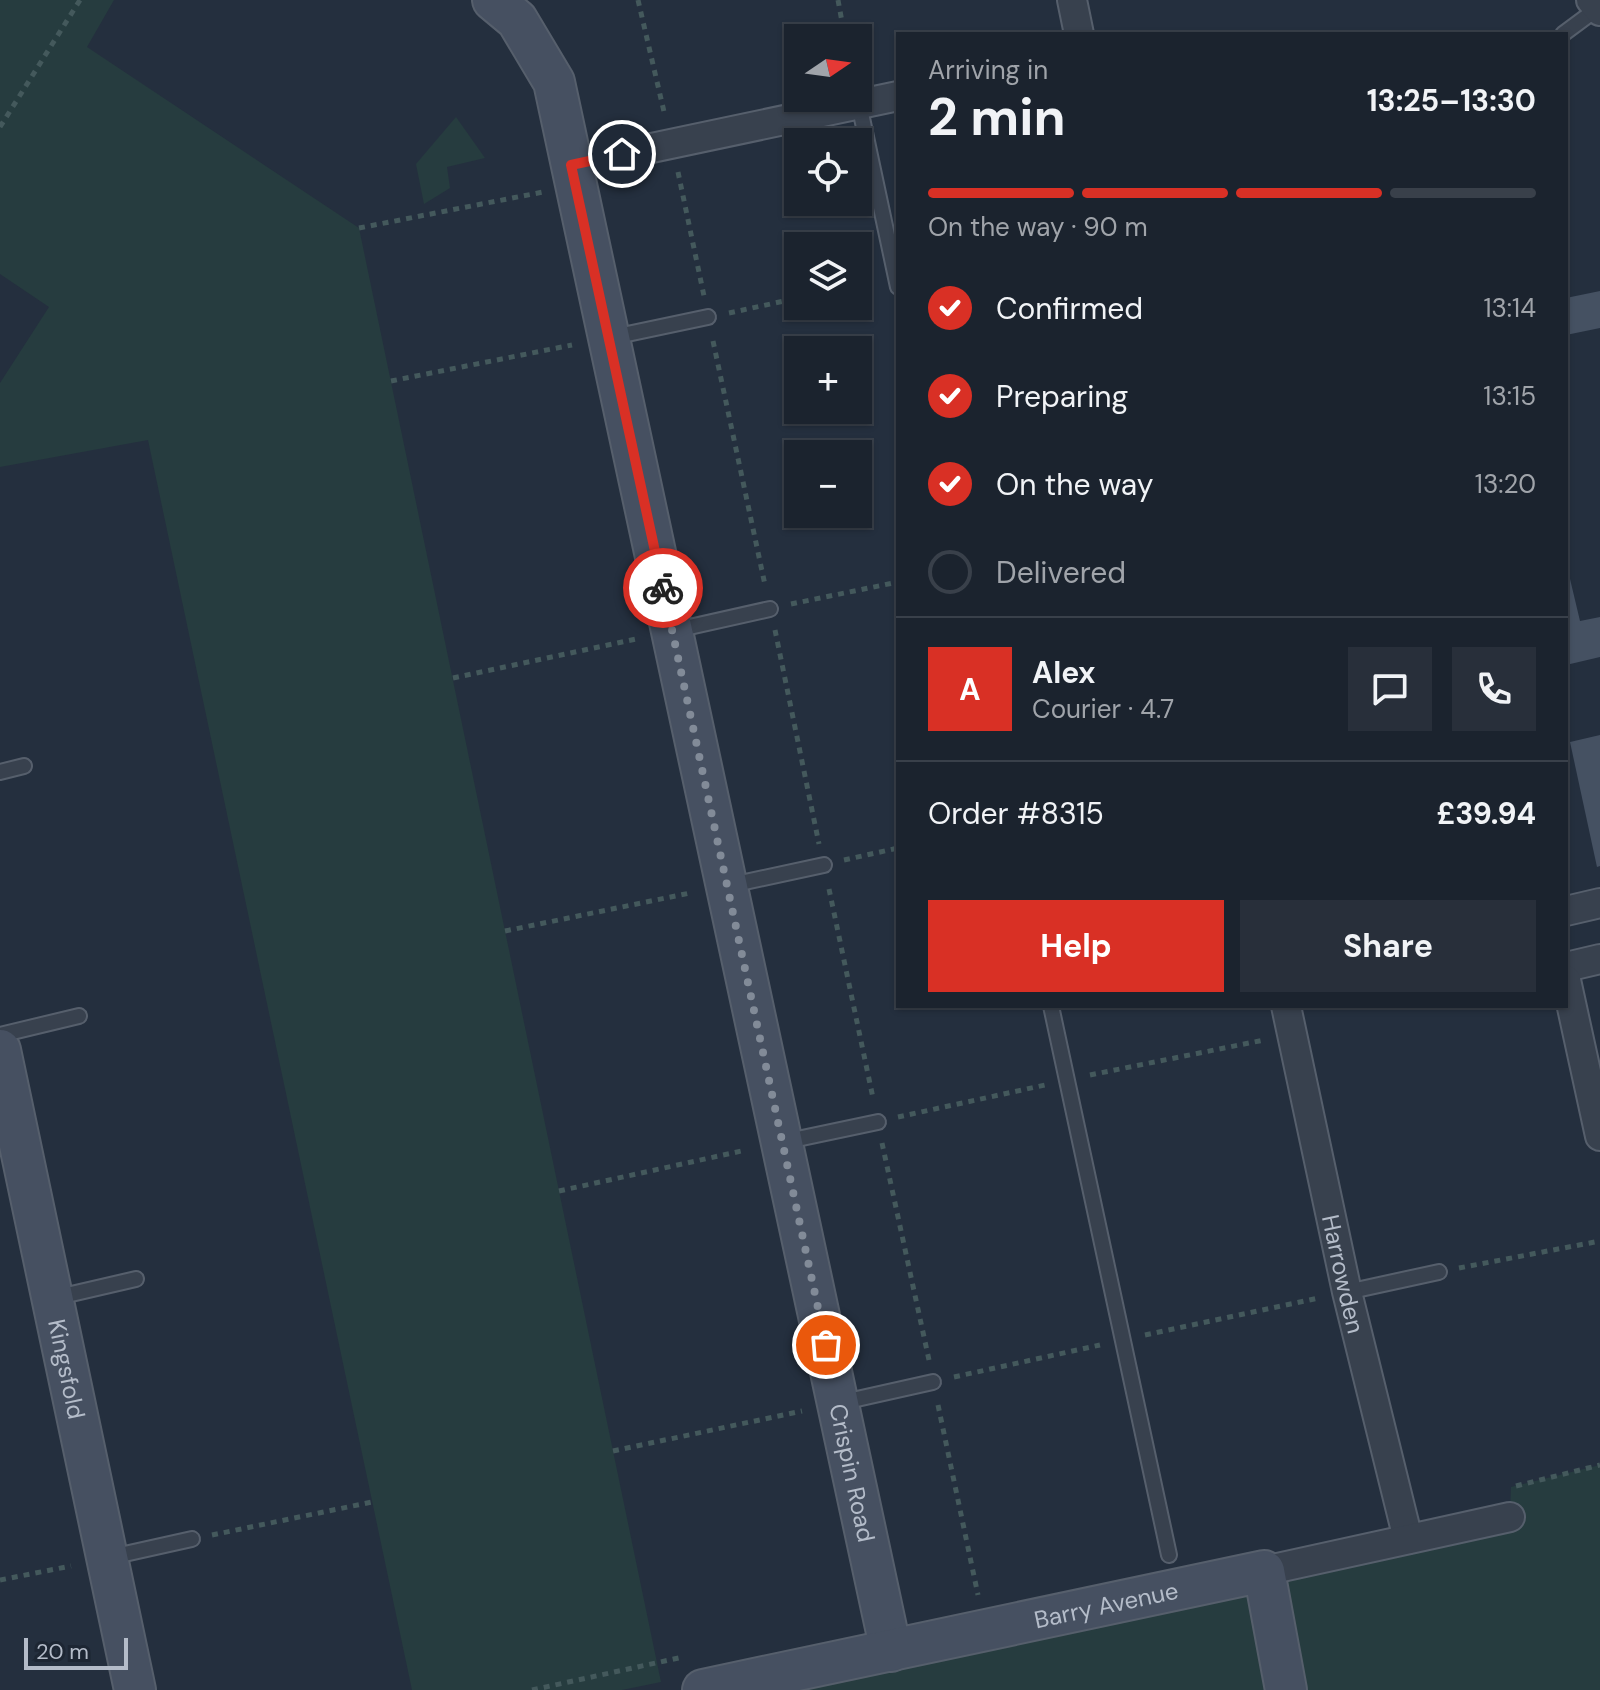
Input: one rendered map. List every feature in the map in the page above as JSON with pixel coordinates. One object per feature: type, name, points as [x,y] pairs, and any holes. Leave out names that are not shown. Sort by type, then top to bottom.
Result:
[{"type":"street","name":"Crispin Road","points":[[493,0],[517,20],[554,82],[891,1651]]},
{"type":"street","points":[[1072,0],[1079,32]]},
{"type":"street","points":[[872,101],[896,96]]},
{"type":"street","points":[[574,175],[672,143],[821,112]]},
{"type":"street","points":[[1568,911],[1600,903]]},
{"type":"street","points":[[1568,967],[1600,959]]},
{"type":"street","points":[[1568,989],[1600,1136]]},
{"type":"street","name":"Harrowden","points":[[1286,1008],[1347,1292],[1408,1539]]},
{"type":"street","name":"Kingsfold","points":[[0,1050],[135,1690]]},
{"type":"street","name":"Barry Avenue","points":[[703,1690],[1510,1517]]},
{"type":"street","points":[[1264,1571],[1286,1690]]},
{"type":"lane","points":[[1565,32],[1596,6]]},
{"type":"lane","points":[[861,112],[896,278]]},
{"type":"lane","points":[[608,337],[708,317]]},
{"type":"lane","points":[[672,631],[770,609]]},
{"type":"lane","points":[[0,772],[24,766]]},
{"type":"lane","points":[[727,886],[824,865]]},
{"type":"lane","points":[[1051,1008],[1169,1555]]},
{"type":"lane","points":[[0,1035],[79,1016]]},
{"type":"lane","points":[[782,1142],[878,1122]]},
{"type":"lane","points":[[1347,1292],[1439,1272]]},
{"type":"lane","points":[[53,1298],[136,1279]]},
{"type":"lane","points":[[838,1404],[933,1382]]},
{"type":"lane","points":[[107,1558],[192,1539]]},
{"type":"path","points":[[0,127],[80,0]]},
{"type":"path","points":[[638,0],[672,143],[987,1629]]},
{"type":"path","points":[[838,0],[842,24]]},
{"type":"path","points":[[359,228],[574,175]]},
{"type":"path","points":[[708,317],[784,301]]},
{"type":"path","points":[[391,381],[608,337]]},
{"type":"path","points":[[770,609],[896,582]]},
{"type":"path","points":[[453,678],[672,631]]},
{"type":"path","points":[[824,865],[896,848]]},
{"type":"path","points":[[505,931],[727,886]]},
{"type":"path","points":[[559,1191],[782,1142]]},
{"type":"path","points":[[1439,1272],[1600,1241]]},
{"type":"path","points":[[613,1451],[838,1404]]},
{"type":"path","points":[[192,1539],[372,1502]]},
{"type":"path","points":[[0,1580],[107,1558]]},
{"type":"green space","points":[[0,0],[114,0],[87,47],[359,228],[661,1682],[622,1690],[412,1690],[148,440],[0,467],[0,383],[49,307],[0,274]]},
{"type":"green space","points":[[456,117],[485,158],[447,167],[450,188],[424,204],[416,164]]},
{"type":"green space","points":[[1600,1465],[1600,1690],[703,1690],[1510,1517],[1511,1487]]},
{"type":"building","points":[[1600,291],[1600,328],[1568,335],[1568,298]]},
{"type":"building","points":[[1568,570],[1580,621],[1600,617],[1600,657],[1568,665]]},
{"type":"building","points":[[1600,735],[1600,866],[1597,867],[1570,742]]},
{"type":"way so far","points":[[663,588],[826,1345]]},
{"type":"route","points":[[622,154],[571,165],[663,588]]}]
